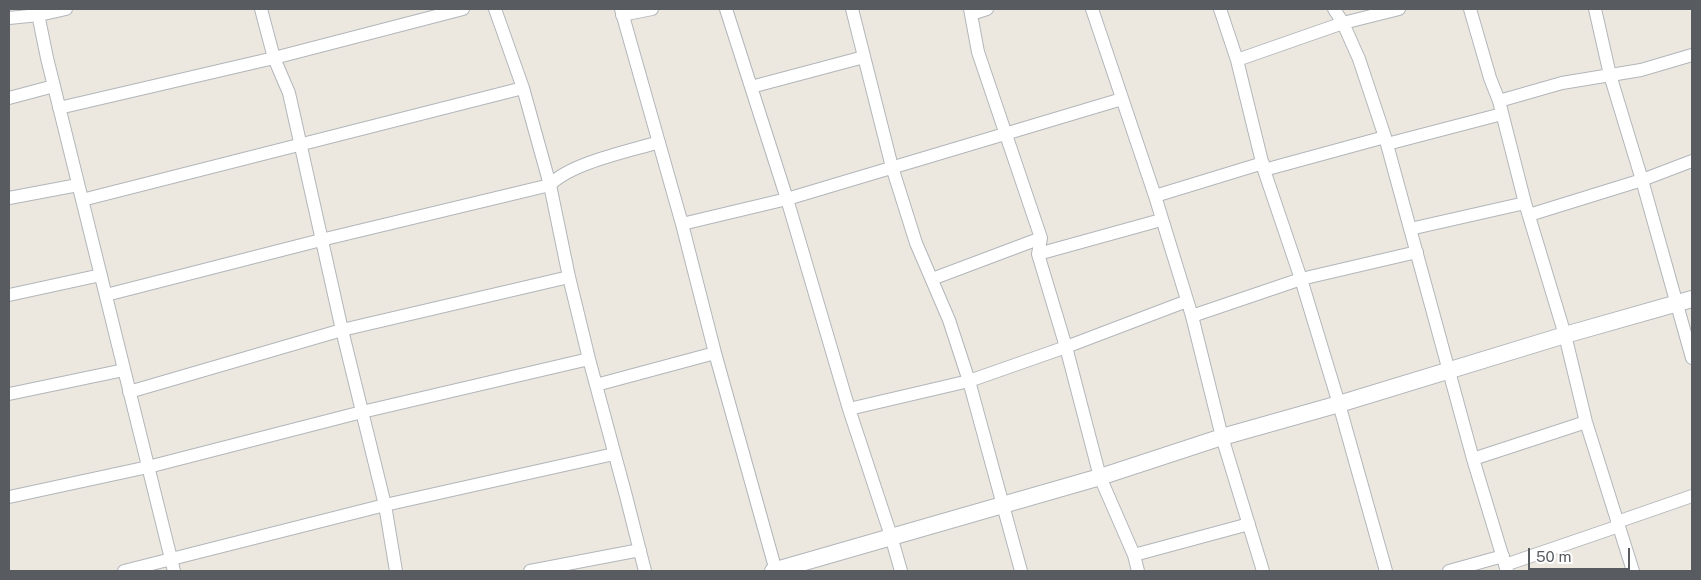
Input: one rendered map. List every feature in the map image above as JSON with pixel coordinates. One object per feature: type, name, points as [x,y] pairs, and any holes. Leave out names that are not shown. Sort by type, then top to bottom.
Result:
[{"type":"street","points":[[9,18],[66,9]]},
{"type":"street","points":[[262,9],[274,58],[290,92],[321,240],[385,505],[396,571]]},
{"type":"street","points":[[59,108],[274,58],[463,9]]},
{"type":"street","points":[[495,9],[523,88],[550,185],[588,359],[645,571]]},
{"type":"street","points":[[652,9],[622,12],[682,224],[715,353],[775,571],[1100,477],[1222,437],[1684,301]]},
{"type":"street","points":[[726,9],[787,198],[849,409],[901,571]]},
{"type":"street","points":[[852,9],[892,167],[916,243],[949,320],[969,381],[1020,571]]},
{"type":"street","points":[[987,9],[970,12],[978,52],[1041,238],[1038,254],[1066,348],[1100,477],[1134,555],[1138,571]]},
{"type":"street","points":[[1092,9],[1155,196],[1192,316],[1222,437],[1263,571]]},
{"type":"street","points":[[1220,9],[1238,60],[1263,167],[1301,279],[1339,404],[1386,571]]},
{"type":"street","points":[[1334,9],[1343,23],[1359,59],[1386,140],[1473,459],[1505,564]]},
{"type":"street","points":[[1238,60],[1343,23],[1399,9]]},
{"type":"street","points":[[1470,9],[1490,78],[1499,101],[1527,209],[1565,335],[1586,422],[1634,571]]},
{"type":"street","points":[[1595,9],[1610,75],[1642,180],[1684,301],[1692,358]]},
{"type":"street","points":[[38,12],[59,108],[172,565]]},
{"type":"street","points":[[1499,101],[1562,83],[1641,70],[1692,55]]},
{"type":"street","points":[[751,87],[864,57]]},
{"type":"street","points":[[9,98],[54,86]]},
{"type":"street","points":[[82,200],[523,88]]},
{"type":"street","points":[[682,224],[787,198],[1122,99]]},
{"type":"street","points":[[1155,196],[1263,167],[1502,114]]},
{"type":"street","points":[[106,295],[321,240],[550,185],[556,178],[579,167],[659,142]]},
{"type":"street","points":[[1410,228],[1527,209],[1642,180],[1692,161]]},
{"type":"street","points":[[9,198],[78,185]]},
{"type":"street","points":[[1038,254],[1161,220]]},
{"type":"street","points":[[932,279],[1041,238]]},
{"type":"street","points":[[1192,316],[1301,279],[1417,252]]},
{"type":"street","points":[[9,295],[101,276]]},
{"type":"street","points":[[129,392],[342,330],[569,277]]},
{"type":"street","points":[[849,409],[969,381],[1066,348],[1187,301]]},
{"type":"street","points":[[596,385],[715,353]]},
{"type":"street","points":[[9,497],[148,467],[362,412],[588,359]]},
{"type":"street","points":[[9,394],[124,370]]},
{"type":"street","points":[[1473,459],[1586,422]]},
{"type":"street","points":[[124,571],[172,565],[385,505],[614,454]]},
{"type":"street","points":[[1448,571],[1505,564],[1692,496]]},
{"type":"street","points":[[1134,555],[1248,524]]},
{"type":"street","points":[[530,571],[640,550]]}]
